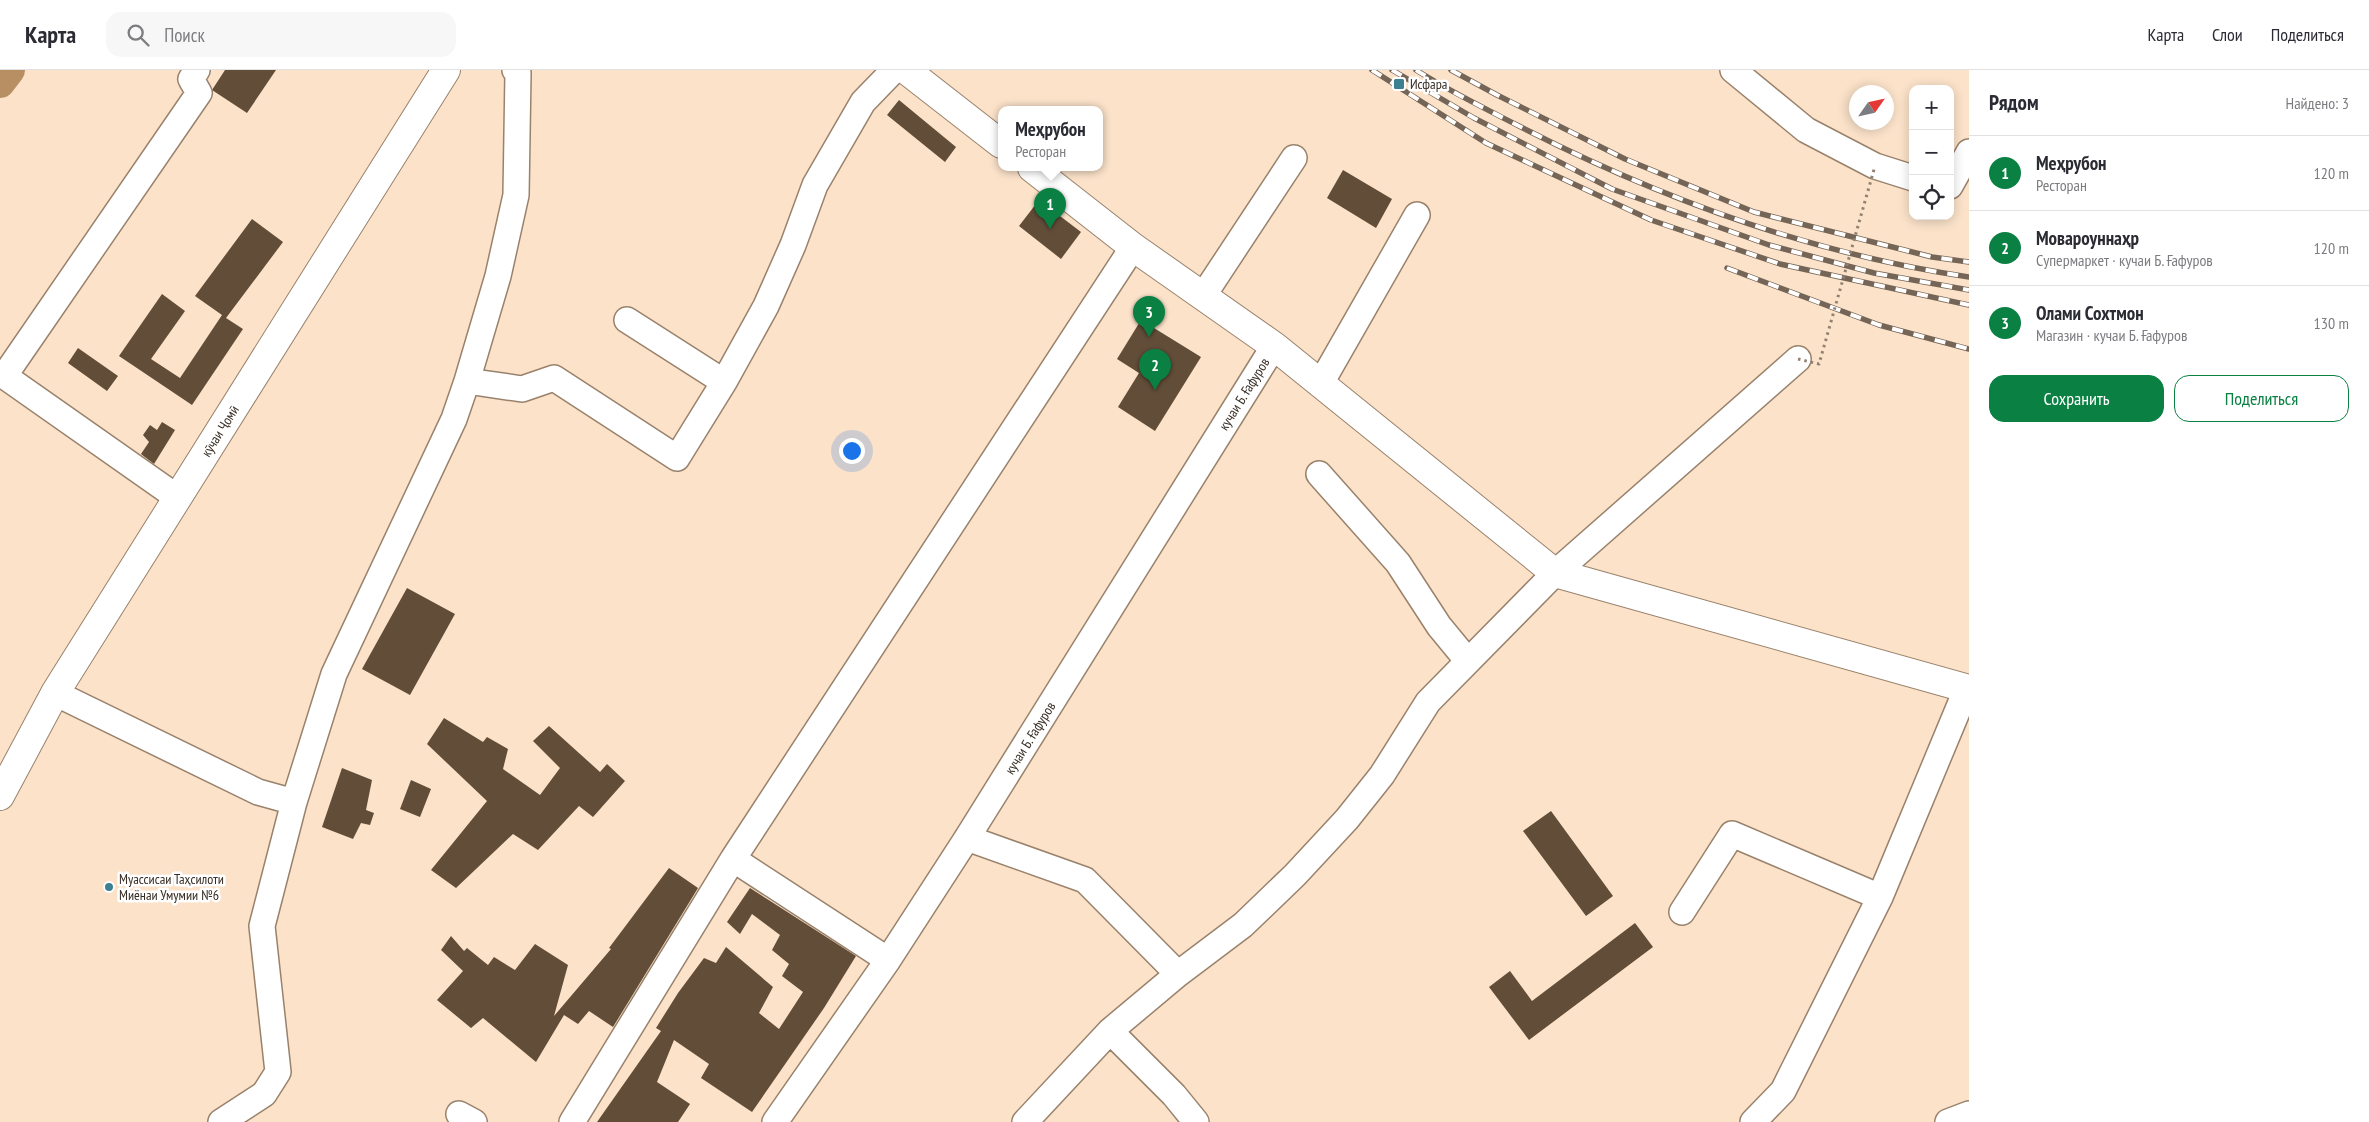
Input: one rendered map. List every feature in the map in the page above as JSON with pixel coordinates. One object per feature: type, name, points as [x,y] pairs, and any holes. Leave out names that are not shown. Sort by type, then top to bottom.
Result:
[{"type":"main road","name":"кӯчаи Ҷомӣ","points":[[0,796],[55,693],[446,70]]},
{"type":"main road","points":[[906,70],[998,142]]},
{"type":"main road","points":[[1036,171],[1133,247],[1274,346],[1555,573],[1968,688]]},
{"type":"street","points":[[178,498],[2,374],[199,93],[191,79],[197,70]]},
{"type":"street","points":[[221,1122],[264,1094],[278,1072],[262,926],[294,802],[334,674],[454,419],[467,381],[498,276],[516,195],[518,73],[515,70]]},
{"type":"street","points":[[467,381],[522,389],[554,378],[676,458],[724,382],[766,306],[794,245],[816,185],[863,102],[894,70]]},
{"type":"street","points":[[1733,70],[1806,130],[1875,166],[1909,177]]},
{"type":"street","points":[[1954,179],[1969,152]]},
{"type":"street","points":[[1203,296],[1294,158]]},
{"type":"street","points":[[1954,192],[1969,197]]},
{"type":"street","points":[[1321,383],[1417,215]]},
{"type":"street","points":[[572,1122],[733,859],[1133,247]]},
{"type":"street","points":[[627,320],[724,382]]},
{"type":"street","name":"кучаи Б. Ғафуров","points":[[775,1122],[888,960],[967,838],[1274,346]]},
{"type":"street","points":[[1025,1122],[1110,1031],[1178,974],[1243,925],[1295,875],[1347,819],[1382,776],[1428,702],[1467,660],[1555,573],[1798,359]]},
{"type":"street","points":[[1319,474],[1398,563],[1439,626],[1467,660]]},
{"type":"street","points":[[1753,1122],[1783,1091],[1880,897],[1968,688]]},
{"type":"street","points":[[55,693],[258,792],[294,802]]},
{"type":"street","points":[[1682,912],[1732,834],[1880,897]]},
{"type":"street","points":[[967,838],[1085,880],[1178,974]]},
{"type":"street","points":[[733,859],[888,960]]},
{"type":"street","points":[[1110,1031],[1174,1095],[1196,1122]]},
{"type":"street","points":[[1948,1122],[1969,1114]]},
{"type":"path","points":[[1798,359],[1819,364],[1875,166]]},
{"type":"building","points":[[225,70],[276,70],[247,113],[212,90]]},
{"type":"building","points":[[899,100],[956,147],[945,162],[887,115]]},
{"type":"building","points":[[1343,170],[1392,199],[1376,228],[1327,198]]},
{"type":"building","points":[[1039,200],[1081,232],[1061,259],[1019,226]]},
{"type":"building","points":[[252,219],[283,242],[226,318],[243,329],[192,405],[119,356],[162,294],[185,311],[151,359],[180,378],[222,315],[195,296]]},
{"type":"building","points":[[1141,320],[1201,357],[1155,431],[1118,407],[1139,373],[1117,359]]},
{"type":"building","points":[[78,348],[118,376],[107,391],[68,363]]},
{"type":"building","points":[[162,422],[175,430],[154,464],[141,454],[149,442],[143,435],[150,425],[157,430]]},
{"type":"building","points":[[407,588],[455,614],[410,695],[362,669]]},
{"type":"building","points":[[444,718],[483,742],[487,737],[508,749],[503,769],[540,795],[560,768],[533,741],[549,726],[600,772],[607,764],[625,781],[593,817],[579,806],[538,850],[513,834],[456,888],[431,870],[487,801],[427,744]]},
{"type":"building","points":[[342,768],[372,780],[366,810],[374,813],[370,825],[361,823],[353,839],[322,827]]},
{"type":"building","points":[[411,780],[431,789],[420,817],[400,809]]},
{"type":"building","points":[[1551,811],[1613,896],[1586,916],[1523,831]]},
{"type":"building","points":[[669,868],[698,888],[613,1027],[589,1011],[578,1024],[564,1015],[536,1062],[483,1018],[471,1028],[437,1000],[463,971],[441,950],[451,936],[464,951],[467,948],[488,965],[494,957],[515,970],[535,944],[568,965],[554,1016],[611,949],[609,948]]},
{"type":"building","points":[[750,888],[856,956],[824,1008],[752,1112],[701,1078],[709,1064],[674,1040],[657,1082],[690,1104],[678,1122],[597,1122],[661,1031],[656,1028],[678,993],[704,958],[716,963],[726,947],[773,987],[759,1013],[779,1029],[803,992],[782,976],[789,964],[772,950],[780,935],[752,914],[740,934],[727,922]]},
{"type":"building","points":[[1635,923],[1653,947],[1529,1040],[1489,987],[1510,971],[1532,1001]]},
{"type":"waterway","name":"Исфара","points":[[0,83],[10,70]]},
{"type":"railway","points":[[1372,70],[1486,143],[1651,220],[1780,264],[1969,305]]},
{"type":"railway","points":[[1392,70],[1474,118],[1612,189],[1769,245],[1874,273],[1969,290]]},
{"type":"railway","points":[[1416,70],[1467,99],[1572,152],[1626,177],[1738,220],[1853,254],[1969,277]]},
{"type":"railway","points":[[1451,70],[1625,159],[1754,212],[1932,257],[1969,262]]},
{"type":"railway","points":[[1727,268],[1879,325],[1969,349]]},
{"type":"place","name":"Исфара","points":[[1399,84]]},
{"type":"place","name":"Меҳрубон","points":[[1050,229]]},
{"type":"place","name":"Олами Сохтмон","points":[[1149,337]]},
{"type":"place","name":"Мовароуннаҳр","points":[[1155,390]]},
{"type":"place","name":"Муассисаи Таҳсилоти Миёнаи Умумии №6","points":[[109,887]]}]
